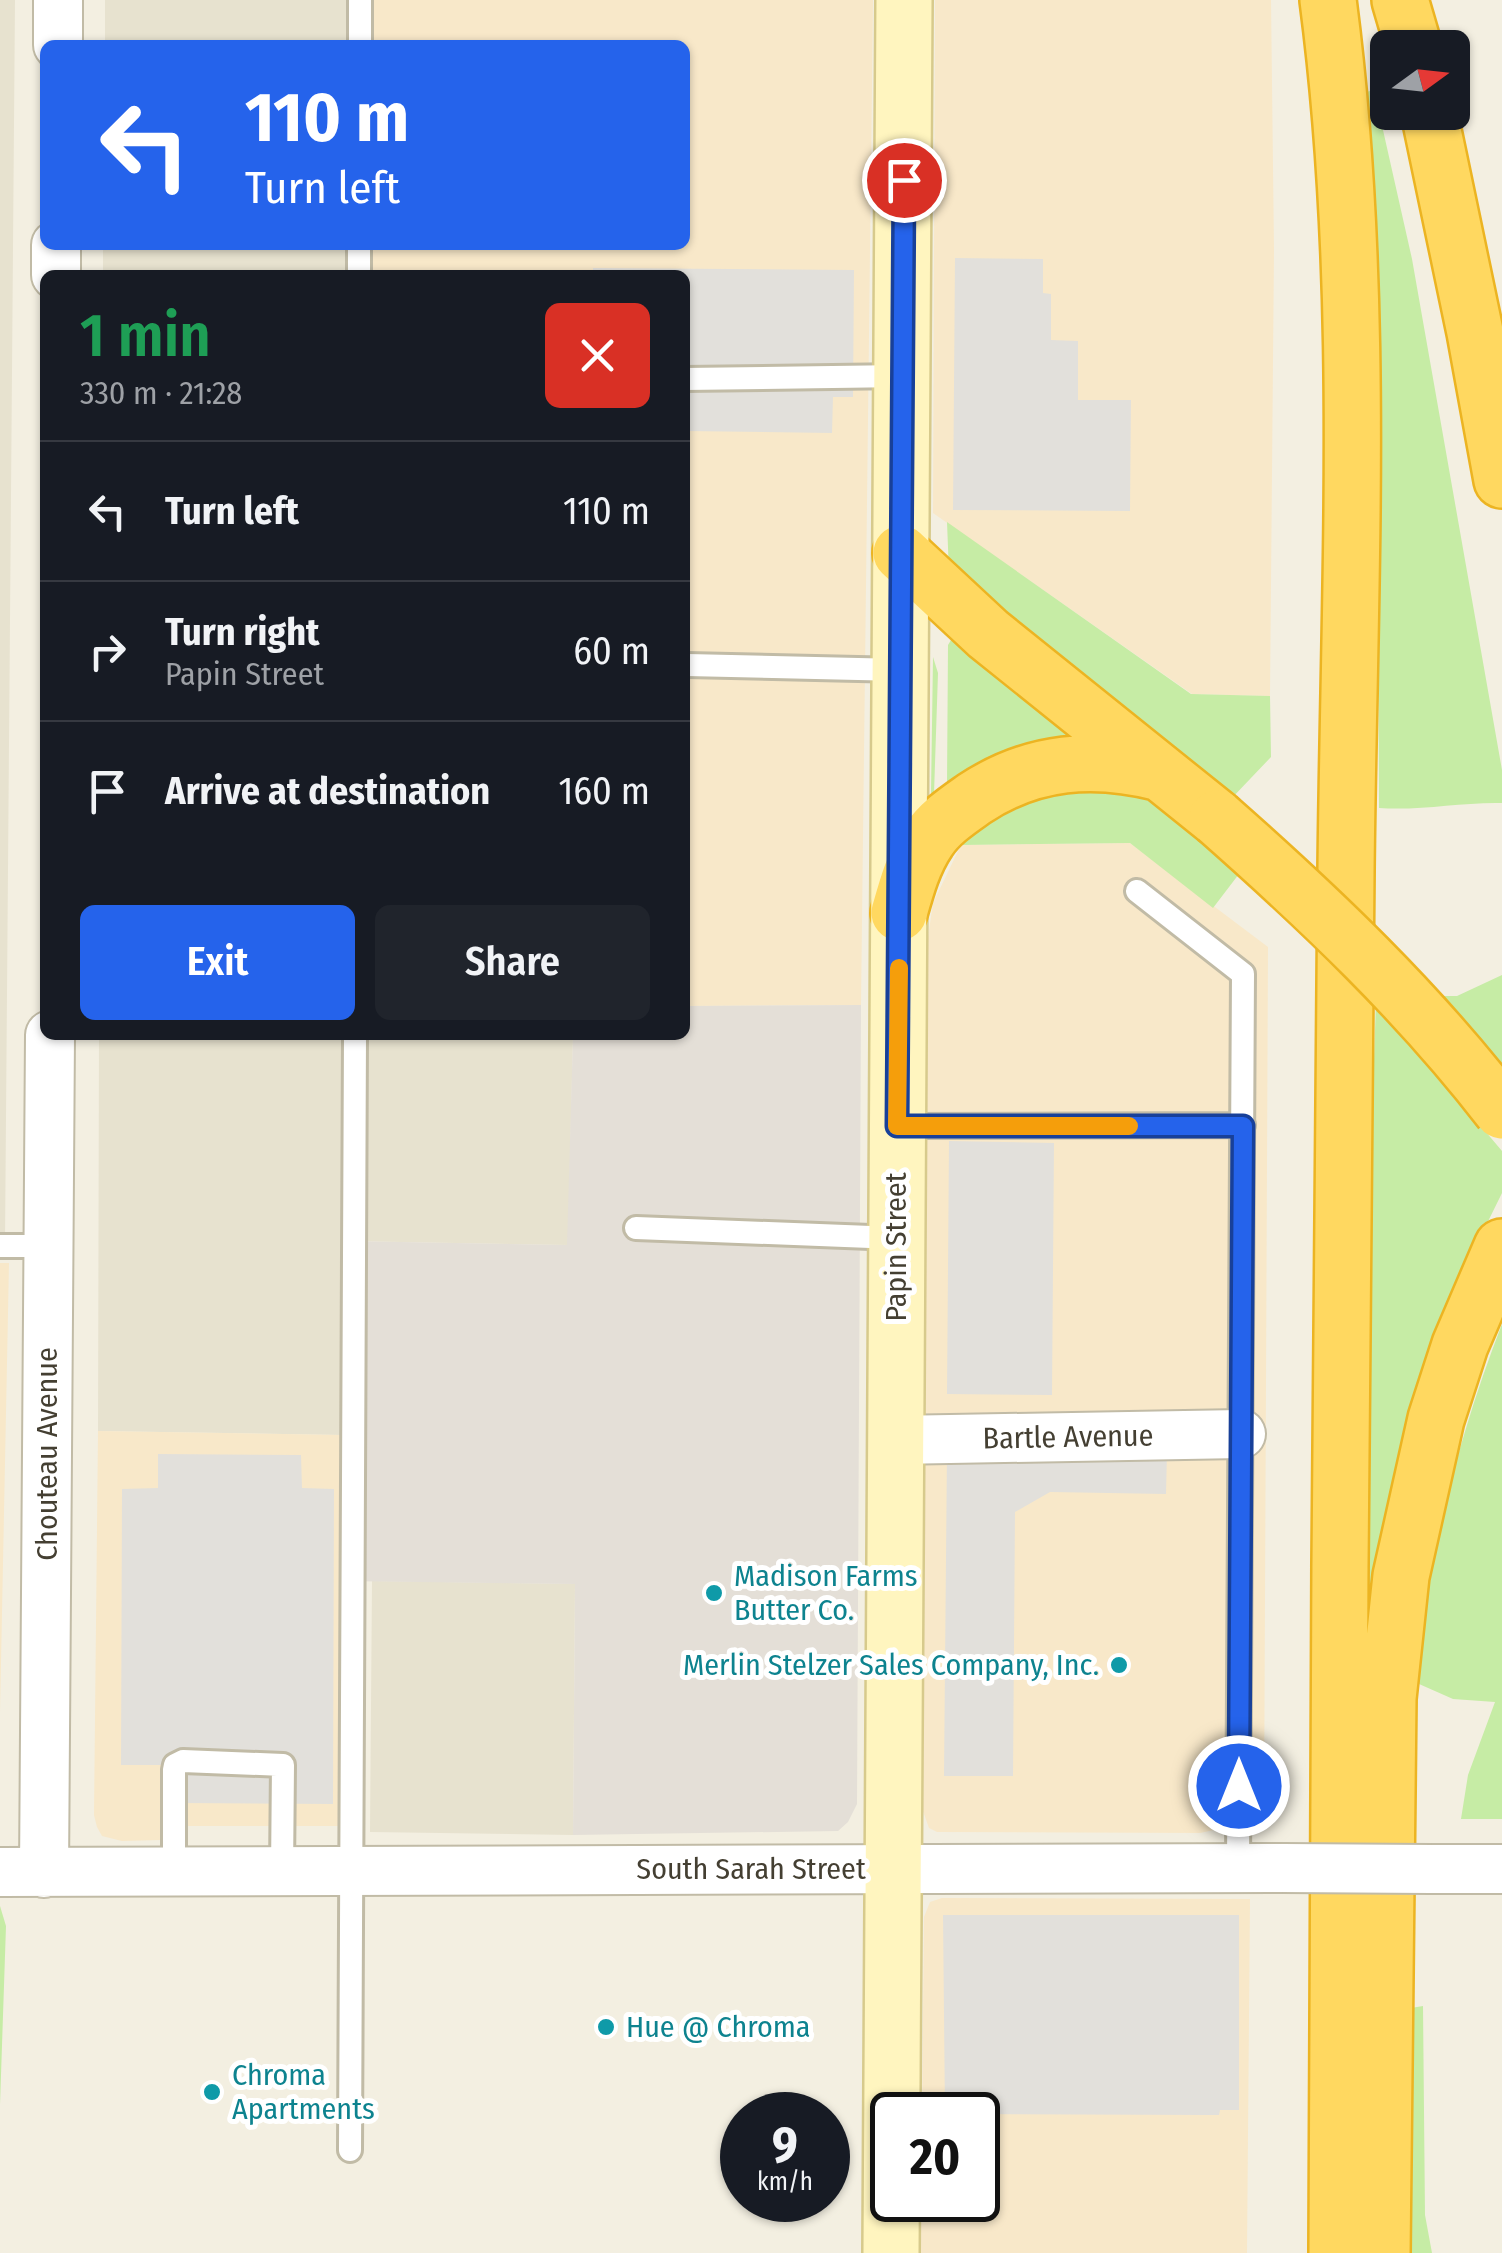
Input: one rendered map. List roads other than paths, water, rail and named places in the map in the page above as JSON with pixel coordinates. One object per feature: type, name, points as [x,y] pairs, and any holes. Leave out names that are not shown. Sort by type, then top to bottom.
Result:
[{"type":"highway","points":[[1328,0],[1347,167],[1353,348],[1337,2253]]},
{"type":"highway","points":[[1400,0],[1409,30]]},
{"type":"highway","points":[[1433,130],[1502,480]]},
{"type":"highway","points":[[901,553],[988,634],[1217,818],[1325,914],[1428,1021],[1502,1111]]},
{"type":"highway","points":[[899,913],[911,871],[928,840],[959,810],[1005,781],[1065,763],[1126,764],[1162,774]]},
{"type":"highway","points":[[1382,2253],[1388,1698],[1401,1576],[1436,1419],[1460,1345],[1502,1247]]},
{"type":"street","points":[[58,0],[58,40]]},
{"type":"street","name":"Papin Street","points":[[891,2253],[904,0]]},
{"type":"street","name":"Chouteau Avenue","points":[[22,1872],[49,1246],[50,1040]]},
{"type":"street","name":"Bartle Avenue","points":[[895,1440],[1241,1434]]},
{"type":"street","name":"South Sarah Street","points":[[22,1872],[1502,1869]]},
{"type":"lane","points":[[360,0],[360,40]]},
{"type":"lane","points":[[690,379],[903,376]]},
{"type":"lane","points":[[690,665],[900,670]]},
{"type":"lane","points":[[1136,891],[1243,974],[1241,1434],[1261,1867]]},
{"type":"lane","points":[[350,2150],[355,1040]]},
{"type":"lane","points":[[897,1126],[1243,1126]]},
{"type":"lane","points":[[636,1228],[896,1238]]},
{"type":"lane","points":[[0,1246],[49,1246]]},
{"type":"lane","points":[[174,1873],[174,1770],[175,1764],[182,1761],[283,1766],[282,1872]]},
{"type":"place","name":"Madison Farms Butter Co.","points":[[714,1593]]},
{"type":"place","name":"Merlin Stelzer Sales Company, Inc.","points":[[1119,1665]]},
{"type":"place","name":"Hue @ Chroma","points":[[606,2027]]},
{"type":"place","name":"Chroma Apartments","points":[[212,2092]]}]
